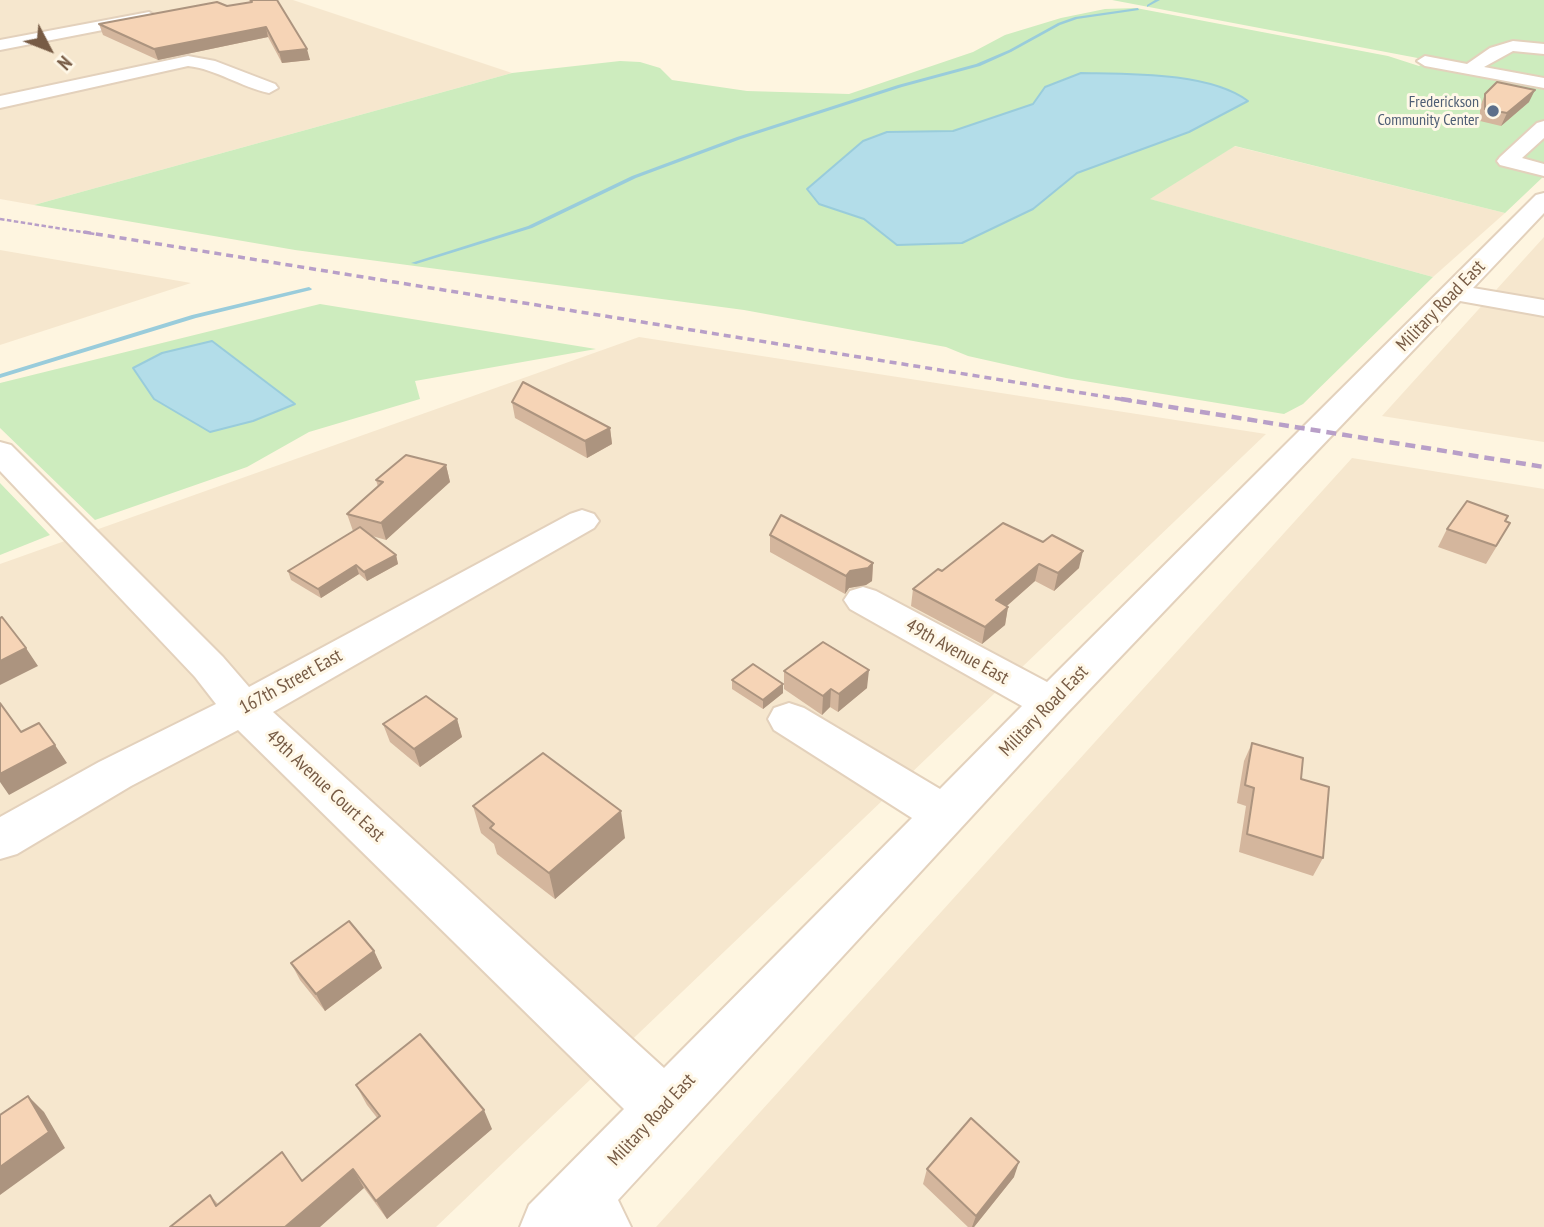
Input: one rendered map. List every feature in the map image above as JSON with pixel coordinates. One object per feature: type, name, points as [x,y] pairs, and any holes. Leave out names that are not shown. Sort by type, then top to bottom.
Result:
[{"type":"street","points":[[0,45],[152,16]]},
{"type":"street","points":[[1471,69],[1504,46],[1544,49]]},
{"type":"street","points":[[1518,78],[1544,58]]},
{"type":"street","points":[[0,102],[166,64],[193,61],[209,64],[246,82],[269,88]]},
{"type":"street","points":[[1426,61],[1544,83]]},
{"type":"street","points":[[1544,127],[1507,162],[1544,170]]},
{"type":"street","name":"Military Road East","points":[[576,1218],[664,1107],[1051,703],[1544,200]]},
{"type":"street","points":[[1454,292],[1544,308]]},
{"type":"street","name":"49th Avenue Court East","points":[[0,452],[209,667],[243,709],[664,1107]]},
{"type":"street","name":"167th Street East","points":[[0,840],[115,774],[243,709],[582,521]]},
{"type":"street","name":"49th Avenue East","points":[[863,600],[1051,703]]},
{"type":"street","points":[[789,719],[944,815]]},
{"type":"shaded area","points":[[0,0],[293,0],[512,73],[34,205],[0,199]]},
{"type":"shaded area","points":[[1234,146],[1505,213],[1433,277],[1149,199]]},
{"type":"shaded area","points":[[1544,237],[1544,442],[1382,416]]},
{"type":"shaded area","points":[[0,250],[191,283],[0,345]]},
{"type":"shaded area","points":[[639,337],[1266,434],[436,1227],[0,1227],[0,564]]},
{"type":"shaded area","points":[[1352,458],[1544,489],[1544,1227],[656,1227]]},
{"type":"green space","points":[[1112,0],[1544,0],[1544,82]]},
{"type":"green space","points":[[1136,8],[1388,56],[1419,66],[1424,63],[1544,86],[1544,176],[1505,213],[1235,146],[1150,199],[1433,277],[1303,404],[1284,414],[1066,378],[968,356],[946,347],[744,310],[295,250],[34,205],[512,73],[620,61],[640,62],[660,68],[672,80],[747,91],[849,94],[973,52],[1005,35],[1061,18],[1105,9]]},
{"type":"green space","points":[[320,304],[596,349],[415,381],[420,399],[309,432],[247,467],[95,520],[0,428],[0,383]]},
{"type":"green space","points":[[0,483],[50,535],[0,555]]},
{"type":"water","points":[[1081,73],[1168,76],[1212,85],[1248,101],[1189,132],[1077,173],[1033,209],[962,243],[897,245],[864,219],[819,204],[807,189],[863,141],[887,132],[953,131],[1033,104],[1045,87]]},
{"type":"water","points":[[212,341],[295,404],[253,421],[210,432],[154,399],[133,368],[162,353]]},
{"type":"building","points":[[251,0],[277,0],[307,49],[279,52],[266,27],[154,49],[99,24],[217,2],[227,6],[252,2]]},
{"type":"building","points":[[1497,82],[1535,90],[1507,113],[1485,109],[1485,94]]},
{"type":"building","points":[[523,382],[610,428],[585,441],[512,402]]},
{"type":"building","points":[[406,455],[446,465],[381,523],[347,514],[383,482],[376,480]]},
{"type":"building","points":[[1467,501],[1508,516],[1505,521],[1510,523],[1496,546],[1447,529]]},
{"type":"building","points":[[781,515],[873,563],[868,568],[850,571],[846,576],[770,535]]},
{"type":"building","points":[[1003,523],[1043,542],[1052,535],[1083,551],[1058,573],[1039,564],[996,600],[1008,607],[985,627],[913,589],[938,569],[942,571]]},
{"type":"building","points":[[360,527],[396,555],[364,572],[356,565],[318,589],[288,571]]},
{"type":"building","points":[[2,617],[26,648],[0,661],[0,618]]},
{"type":"building","points":[[823,642],[869,670],[839,694],[831,689],[823,696],[784,671]]},
{"type":"building","points":[[753,664],[783,684],[763,700],[732,680]]},
{"type":"building","points":[[426,696],[457,719],[414,749],[383,724]]},
{"type":"building","points":[[0,703],[21,732],[39,723],[55,745],[0,774]]},
{"type":"building","points":[[1252,743],[1303,758],[1301,779],[1329,787],[1323,858],[1247,834],[1254,788],[1245,785]]},
{"type":"building","points":[[543,753],[621,811],[549,873],[490,828],[494,824],[473,806]]},
{"type":"building","points":[[349,921],[374,951],[316,994],[291,963]]},
{"type":"building","points":[[420,1034],[484,1110],[376,1201],[353,1169],[285,1227],[170,1227],[210,1195],[216,1206],[282,1152],[302,1181],[380,1116],[356,1085]]},
{"type":"building","points":[[28,1096],[49,1132],[0,1167],[0,1115]]},
{"type":"building","points":[[971,1118],[1019,1162],[976,1216],[927,1169]]},
{"type":"waterway","points":[[1148,6],[1158,0]]},
{"type":"waterway","points":[[414,263],[530,227],[634,177],[739,138],[900,86],[978,65],[1076,18],[1138,9]]},
{"type":"waterway","points":[[0,376],[194,316],[309,289]]},
{"type":"railway","points":[[0,219],[95,234]]},
{"type":"railway","points":[[84,232],[1132,401]]},
{"type":"railway","points":[[1121,399],[1544,467]]},
{"type":"place","name":"Frederickson Community Center","points":[[1493,111]]}]
